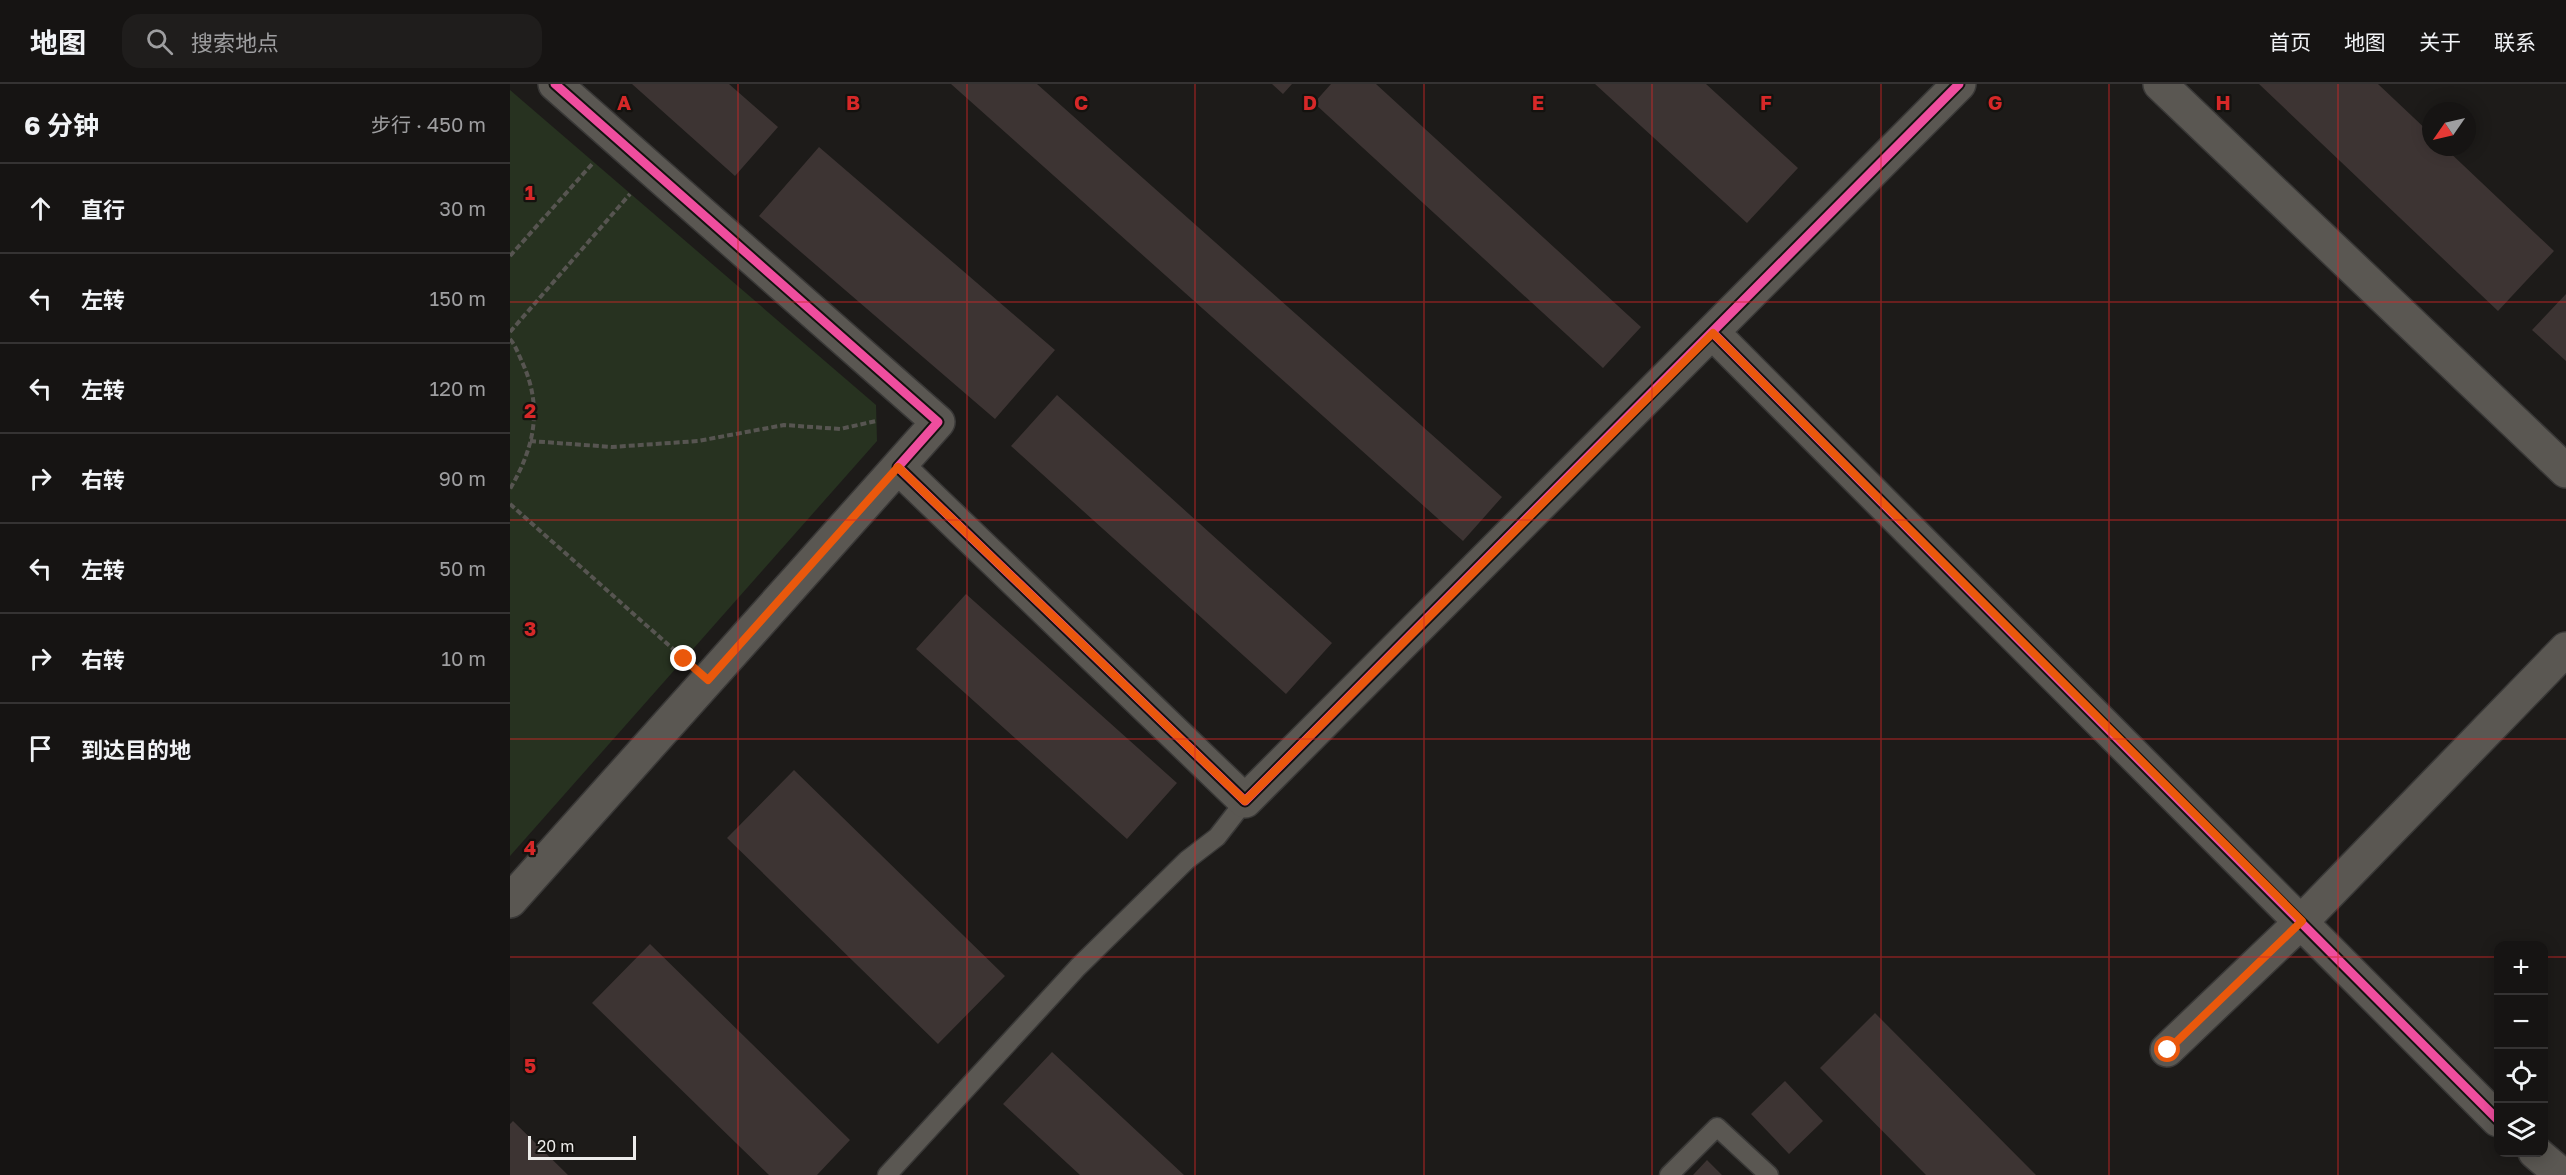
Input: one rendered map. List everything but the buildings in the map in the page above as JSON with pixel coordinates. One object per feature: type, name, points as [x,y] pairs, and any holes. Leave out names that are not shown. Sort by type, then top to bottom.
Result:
[{"type":"street","points":[[510,901],[938,422],[555,84]]},
{"type":"street","points":[[898,467],[1245,801],[1959,84]]},
{"type":"street","points":[[2160,84],[2566,471]]},
{"type":"street","points":[[1713,333],[2494,1115]]},
{"type":"street","points":[[2168,1050],[2302,921],[2566,649]]},
{"type":"street","points":[[2541,1157],[2562,1175]]},
{"type":"lane","points":[[887,1175],[1078,967],[1187,860],[1217,837],[1245,801]]},
{"type":"lane","points":[[1669,1175],[1717,1128],[1769,1175]]},
{"type":"path","points":[[510,256],[593,162]]},
{"type":"path","points":[[510,332],[631,194]]},
{"type":"path","points":[[510,339],[530,381],[534,423],[525,463],[510,489]]},
{"type":"path","points":[[530,441],[612,447],[698,441],[784,425],[840,429],[876,421]]},
{"type":"path","points":[[510,504],[708,680]]},
{"type":"green space","points":[[510,90],[876,405],[877,441],[510,856]]},
{"type":"cycle path","points":[[555,84],[938,422],[898,467],[1245,801],[1959,84]]},
{"type":"cycle path","points":[[1713,333],[2494,1116]]},
{"type":"route","points":[[684,659],[708,680],[898,467],[1245,801],[1713,333],[2302,921],[2168,1050]]}]
